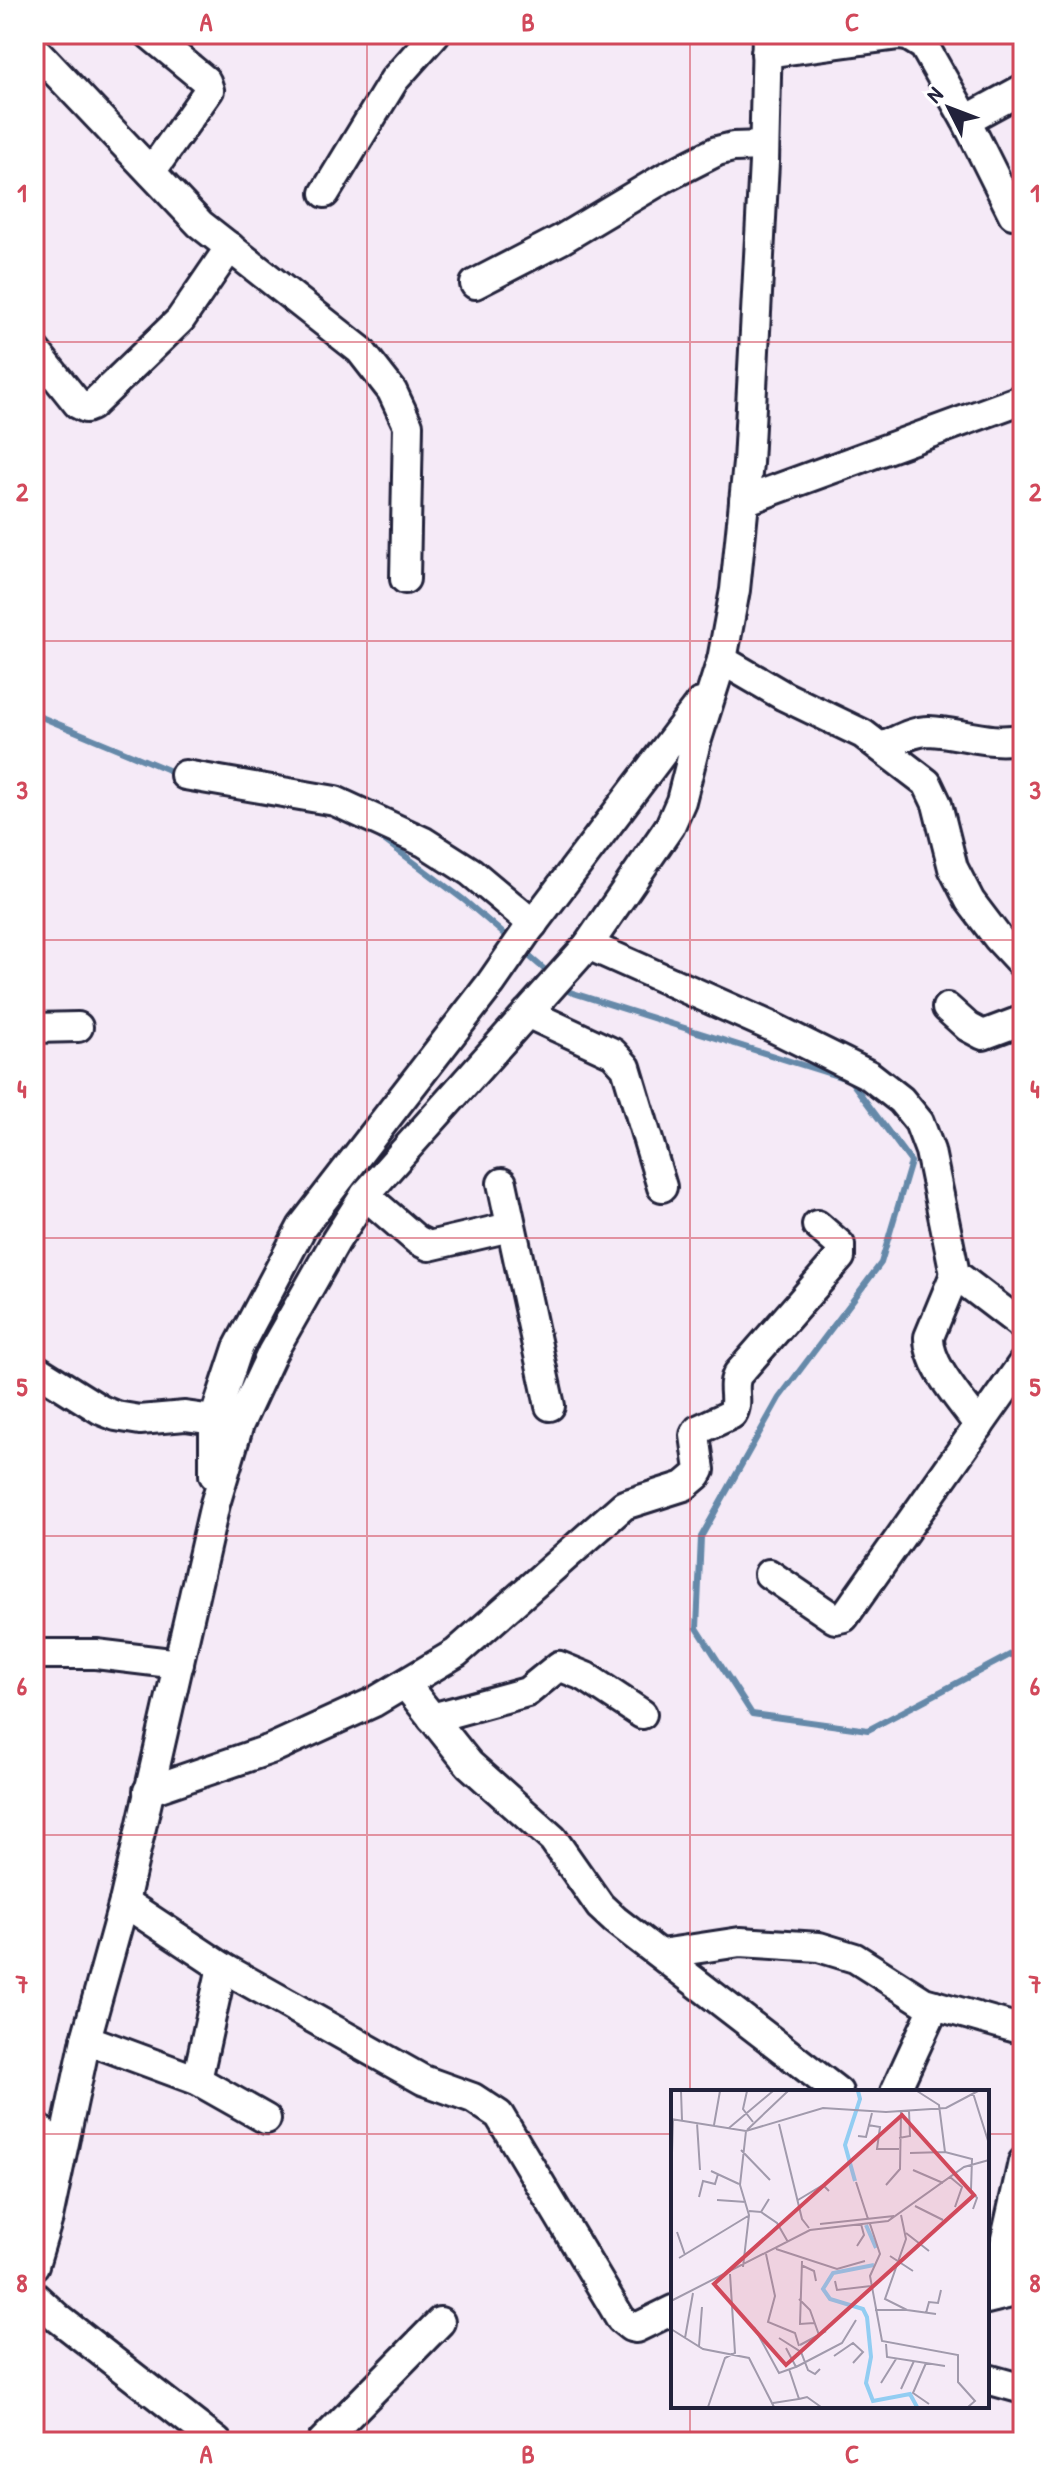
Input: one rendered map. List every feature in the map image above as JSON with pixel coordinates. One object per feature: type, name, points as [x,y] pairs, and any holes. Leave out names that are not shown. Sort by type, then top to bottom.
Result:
[{"type":"street","points":[[149,34],[206,81],[209,90],[151,172]]},
{"type":"street","points":[[325,193],[394,80],[435,34]]},
{"type":"street","points":[[34,2265],[48,2218],[86,2039],[124,1902],[215,1504],[239,1424],[272,1353],[365,1195],[566,966],[588,945],[629,888],[677,811],[722,660],[735,590],[744,501],[767,43],[899,35],[908,36],[924,46],[966,120],[1013,214]]},
{"type":"street","points":[[34,49],[200,224],[360,350],[392,391],[408,425],[405,579]]},
{"type":"street","points":[[966,120],[1023,89]]},
{"type":"street","points":[[475,284],[562,239],[664,178],[717,151],[764,146]]},
{"type":"street","points":[[34,349],[78,404],[86,408],[91,406],[180,320],[230,247]]},
{"type":"street","points":[[744,501],[1023,399]]},
{"type":"street","points":[[722,660],[784,696],[863,734],[927,783],[937,804],[953,868],[970,901],[1023,965]]},
{"type":"street","points":[[215,1504],[214,1420],[238,1348],[302,1227],[491,983],[712,686]]},
{"type":"street","points":[[882,747],[911,734],[925,732],[1004,742],[1023,738]]},
{"type":"street","points":[[185,775],[335,801],[424,842],[471,872],[529,929]]},
{"type":"street","points":[[588,945],[869,1075],[901,1100],[919,1122],[930,1151],[955,1274],[929,1337],[929,1345],[936,1364],[979,1426]]},
{"type":"street","points":[[534,1005],[613,1053],[626,1067],[662,1187]]},
{"type":"street","points":[[947,1008],[968,1027],[983,1035],[1023,1020]]},
{"type":"street","points":[[34,1028],[78,1027]]},
{"type":"street","points":[[502,1183],[550,1406]]},
{"type":"street","points":[[365,1195],[417,1240],[429,1246],[510,1227]]},
{"type":"street","points":[[148,1791],[271,1749],[406,1685],[456,1653],[624,1505],[684,1486],[700,1470],[695,1435],[698,1430],[732,1414],[735,1409],[733,1383],[738,1374],[840,1257],[840,1245],[817,1225]]},
{"type":"street","points":[[955,1274],[1023,1326]]},
{"type":"street","points":[[769,1574],[835,1619],[844,1617],[1023,1363]]},
{"type":"street","points":[[34,1368],[116,1416],[140,1420],[185,1416],[214,1420]]},
{"type":"street","points":[[34,1654],[96,1654],[179,1664]]},
{"type":"street","points":[[432,1718],[527,1692],[559,1666],[586,1677],[642,1714]]},
{"type":"street","points":[[406,1685],[478,1773],[553,1839],[600,1906],[835,2090]]},
{"type":"street","points":[[124,1902],[222,1967],[423,2080],[490,2107],[499,2115],[621,2319],[636,2328],[671,2311]]},
{"type":"street","points":[[661,1954],[740,1942],[819,1947],[855,1958],[911,1994],[935,2005],[1023,2030]]},
{"type":"street","points":[[197,2080],[222,1967]]},
{"type":"street","points":[[896,2090],[935,2005]]},
{"type":"street","points":[[86,2039],[197,2080],[266,2119]]},
{"type":"street","points":[[34,2125],[62,2149]]},
{"type":"street","points":[[1023,2162],[995,2252],[990,2298],[1023,2290]]},
{"type":"street","points":[[34,2296],[217,2442]]},
{"type":"street","points":[[322,2442],[440,2322]]},
{"type":"street","points":[[989,2380],[1023,2389]]},
{"type":"waterway","points":[[34,714],[178,774]]},
{"type":"waterway","points":[[376,834],[464,900],[512,941]]},
{"type":"waterway","points":[[523,951],[551,975]]},
{"type":"waterway","points":[[562,985],[570,992],[850,1080],[911,1162],[881,1263],[779,1398],[701,1537],[697,1628],[752,1714],[868,1730],[1023,1648]]}]
